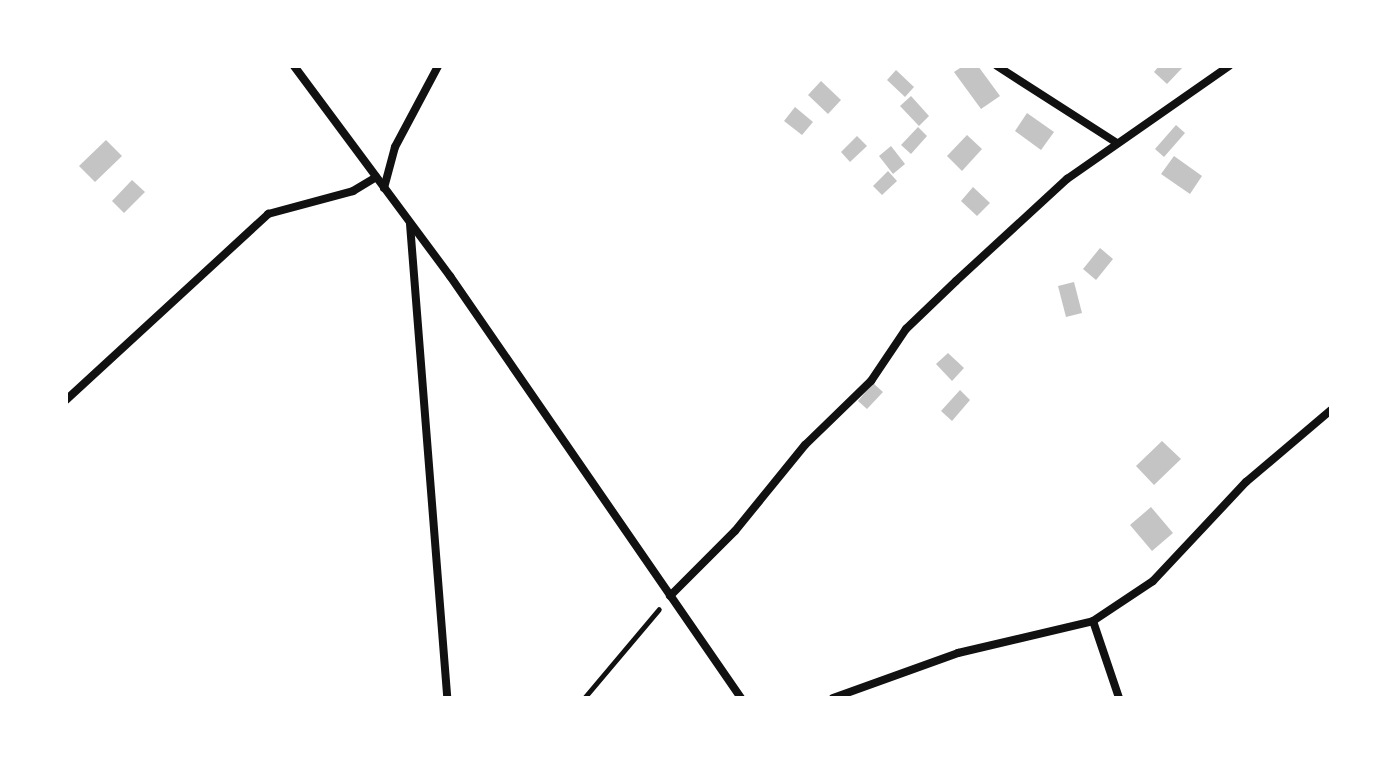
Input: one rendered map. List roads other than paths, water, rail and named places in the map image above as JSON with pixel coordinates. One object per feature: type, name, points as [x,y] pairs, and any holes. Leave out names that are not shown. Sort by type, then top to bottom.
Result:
[{"type":"street","points":[[294,66],[410,222],[741,698]]},
{"type":"street","points":[[384,188],[395,147],[438,66]]},
{"type":"street","points":[[997,66],[1117,143]]},
{"type":"street","points":[[670,596],[735,531],[805,445],[871,381],[906,329],[1067,179],[1229,66]]},
{"type":"street","points":[[66,400],[257,222],[294,204],[353,191],[376,177]]},
{"type":"street","points":[[410,222],[447,698]]},
{"type":"street","points":[[833,698],[958,653],[1093,621],[1153,581],[1246,482],[1331,410]]},
{"type":"street","points":[[1093,621],[1119,698]]}]
